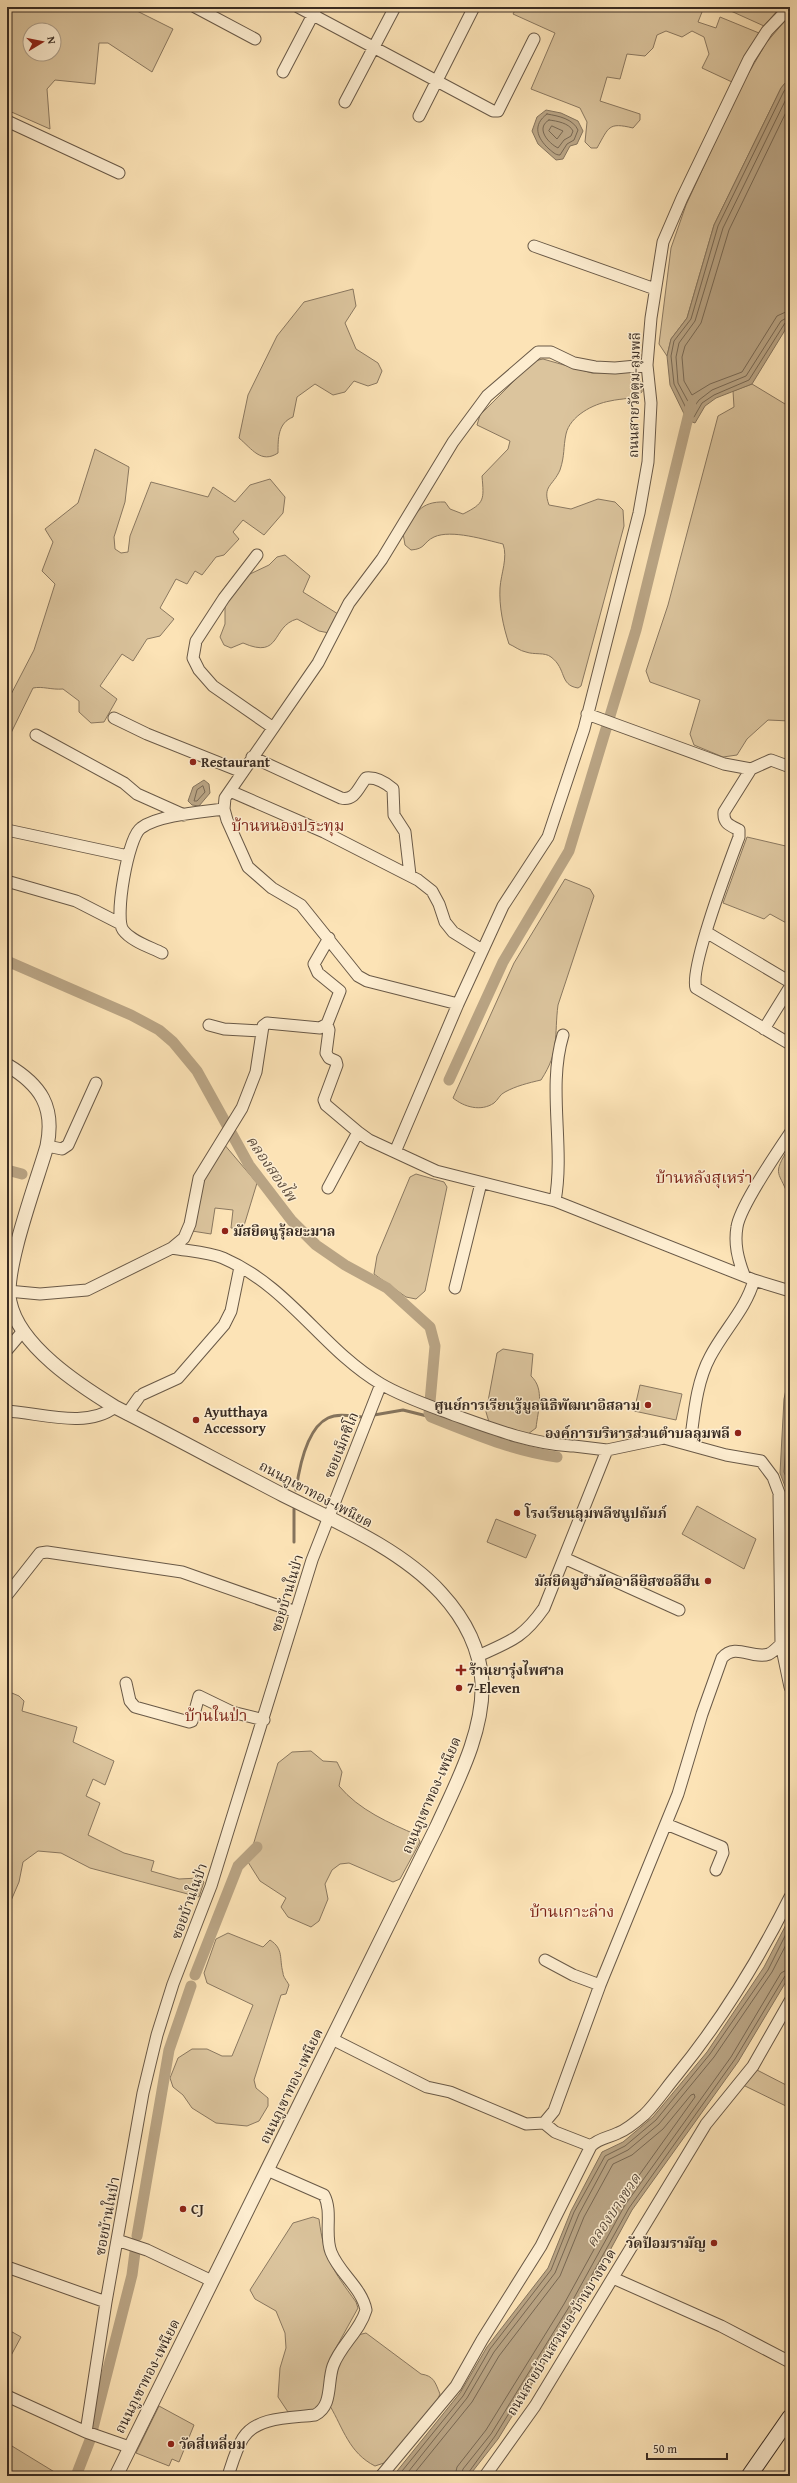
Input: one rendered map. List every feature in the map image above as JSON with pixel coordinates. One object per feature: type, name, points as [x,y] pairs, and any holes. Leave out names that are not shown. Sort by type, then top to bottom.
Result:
[{"type":"main road","points":[[749,2476],[790,2416]]},
{"type":"street","points":[[195,7],[255,39]]},
{"type":"street","points":[[298,7],[315,11],[374,48],[493,111],[498,111],[534,39]]},
{"type":"street","points":[[346,102],[395,7]]},
{"type":"street","points":[[419,116],[474,7]]},
{"type":"street","name":"ถนนสายวัดตูม-ลุมพลี","points":[[395,1152],[458,1004],[503,906],[548,837],[590,716],[639,513],[650,431],[651,403],[647,365],[655,289],[663,242],[734,87],[757,44],[775,21],[790,7]]},
{"type":"street","points":[[283,72],[315,11]]},
{"type":"street","points":[[7,121],[119,173]]},
{"type":"street","points":[[534,246],[655,289]]},
{"type":"street","points":[[458,1004],[367,981],[358,976],[350,968],[329,938],[301,905],[272,888],[248,867],[227,820],[224,809],[225,798],[272,726],[318,663],[349,603],[382,559],[453,442],[487,396],[538,352],[551,352],[574,363],[595,367],[615,368],[647,365]]},
{"type":"street","points":[[257,555],[224,598],[196,641],[192,658],[199,670],[213,686],[272,726]]},
{"type":"street","points":[[590,716],[724,764],[751,769]]},
{"type":"street","points":[[114,718],[147,734],[242,772]]},
{"type":"street","points":[[36,735],[124,783],[137,794],[184,815]]},
{"type":"street","points":[[252,757],[341,798],[353,797],[366,778],[373,777],[386,783],[392,789],[394,814],[405,832],[410,875]]},
{"type":"street","points":[[790,767],[771,760],[751,769],[724,812],[723,819],[727,824],[739,830],[739,837],[706,932],[694,977],[696,988],[790,1044]]},
{"type":"street","points":[[230,791],[324,832],[410,875],[432,891],[446,922],[453,932],[482,950]]},
{"type":"street","points":[[162,953],[133,938],[123,931],[119,923],[128,856],[133,839],[140,828],[155,821],[224,809]]},
{"type":"street","points":[[7,830],[128,856]]},
{"type":"street","points":[[10,882],[76,901],[119,923]]},
{"type":"street","points":[[706,932],[790,982]]},
{"type":"street","points":[[8,1291],[40,1294],[87,1290],[172,1248],[184,1238],[190,1224],[199,1178],[242,1108],[256,1072],[262,1030],[267,1023],[320,1028],[327,1024],[340,990],[318,973],[314,964],[329,938]]},
{"type":"street","points":[[764,1029],[790,987]]},
{"type":"street","points":[[327,1024],[329,1030],[326,1053],[329,1058],[336,1061],[337,1065],[324,1100],[326,1105],[358,1132],[395,1152],[436,1171],[555,1201],[754,1280],[790,1292]]},
{"type":"street","points":[[209,1025],[224,1029],[262,1030]]},
{"type":"street","points":[[555,1201],[559,1179],[558,1052],[563,1035]]},
{"type":"street","name":"ถนนภูเขาทอง-เพนียด","points":[[7,1065],[23,1074],[35,1085],[44,1098],[49,1116],[50,1131],[47,1146],[8,1272],[8,1291],[12,1311],[23,1331],[53,1363],[88,1391],[127,1414],[328,1518],[406,1562],[440,1592],[460,1616],[472,1637],[478,1656],[482,1683],[478,1722],[471,1747],[437,1826],[129,2446],[116,2476]]},
{"type":"street","points":[[47,1146],[62,1149],[68,1145],[96,1083]]},
{"type":"street","points":[[328,1188],[358,1132]]},
{"type":"street","points":[[744,1275],[737,1258],[737,1225],[749,1200],[790,1133]]},
{"type":"street","points":[[455,1288],[482,1183]]},
{"type":"street","points":[[172,1248],[222,1257],[262,1279],[295,1306],[325,1338],[381,1384],[415,1400],[444,1411],[520,1438],[542,1444],[607,1450],[664,1438],[726,1455],[761,1461],[773,1477],[779,1493],[782,1644],[790,1687]]},
{"type":"street","points":[[127,1414],[141,1395],[178,1378],[224,1325],[231,1311],[240,1267]]},
{"type":"street","points":[[690,1444],[696,1404],[710,1357],[750,1294],[754,1280]]},
{"type":"street","points":[[7,1350],[23,1331]]},
{"type":"street","name":"ซอยเม็กซิโก","points":[[328,1518],[381,1384]]},
{"type":"street","points":[[7,1411],[84,1418],[99,1416],[115,1407]]},
{"type":"street","points":[[478,1656],[518,1638],[532,1626],[544,1608],[607,1450]]},
{"type":"street","name":"ซอยบ้านในป่า","points":[[86,2432],[106,2302],[143,2093],[157,2035],[174,1984],[211,1886],[264,1720],[296,1612],[328,1518]]},
{"type":"street","points":[[7,1595],[40,1553],[47,1552],[182,1572],[296,1612]]},
{"type":"street","points":[[564,1558],[679,1610]]},
{"type":"street","points":[[544,2123],[554,2111],[600,1985],[666,1824],[722,1658],[727,1652],[738,1650],[759,1655],[770,1654],[782,1644]]},
{"type":"street","points":[[126,1683],[130,1701],[142,1710],[189,1722],[192,1721],[199,1696],[232,1712],[264,1720]]},
{"type":"street","points":[[666,1824],[722,1847],[723,1853],[716,1870]]},
{"type":"street","points":[[381,2476],[456,2386],[482,2340],[541,2246],[591,2146],[596,2140],[618,2133],[634,2123],[646,2112],[682,2068],[715,2026],[750,1971],[790,1897]]},
{"type":"street","points":[[544,1960],[573,1975],[600,1985]]},
{"type":"street","name":"ถนนสายบ้านสวนยอ-บ้านบางขวด","points":[[485,2476],[535,2406],[706,2124],[752,2066],[790,2001]]},
{"type":"street","points":[[332,2039],[427,2087],[450,2092],[526,2124],[544,2123],[555,2132],[591,2146]]},
{"type":"street","points":[[228,2476],[242,2439],[256,2426],[266,2422],[315,2415],[322,2412],[326,2406],[333,2365],[366,2310],[362,2300],[332,2254],[328,2242],[328,2203],[324,2195],[267,2170]]},
{"type":"street","points":[[118,2240],[147,2250],[212,2280]]},
{"type":"street","points":[[7,2267],[106,2302]]},
{"type":"street","points":[[613,2278],[722,2326],[790,2362]]},
{"type":"street","points":[[7,2396],[86,2432],[129,2446]]},
{"type":"shaded area","points":[[7,7],[129,7],[173,29],[152,72],[108,43],[99,43],[95,84],[55,80],[47,89],[50,129],[7,110]]},
{"type":"shaded area","points":[[517,7],[704,7],[698,22],[716,28],[720,17],[759,33],[732,82],[702,68],[709,54],[704,37],[692,31],[682,37],[666,31],[657,35],[653,48],[645,56],[627,54],[620,79],[607,77],[600,101],[640,114],[640,120],[633,128],[614,126],[610,128],[604,135],[597,148],[591,148],[585,142],[587,122],[580,108],[531,89],[555,33],[513,14]]},
{"type":"shaded area","points":[[722,7],[769,7],[777,11],[764,26]]},
{"type":"shaded area","points":[[790,15],[790,77],[781,88],[714,225],[687,318],[671,339],[667,356],[659,344],[671,248],[686,205],[740,88],[766,43]]},
{"type":"shaded area","points":[[353,289],[356,306],[345,323],[356,349],[378,363],[382,371],[377,383],[368,386],[354,381],[345,392],[333,395],[315,384],[297,397],[293,417],[284,423],[280,432],[278,453],[267,457],[257,454],[239,438],[248,395],[277,336],[304,302]]},
{"type":"shaded area","points":[[543,359],[592,373],[630,372],[636,375],[642,385],[642,392],[638,395],[631,398],[610,401],[597,405],[577,416],[568,428],[560,470],[549,486],[547,494],[549,505],[571,509],[598,499],[615,502],[623,510],[624,526],[581,686],[578,688],[568,684],[559,666],[549,655],[519,650],[509,644],[503,623],[500,602],[500,588],[505,555],[503,544],[468,536],[450,534],[434,537],[422,547],[411,550],[405,545],[403,533],[411,520],[424,506],[437,502],[445,502],[450,509],[463,514],[476,507],[482,500],[482,476],[508,449],[510,441],[477,425],[480,415],[534,361]]},
{"type":"shaded area","points":[[752,384],[790,407],[790,721],[768,720],[747,739],[737,755],[723,757],[694,745],[690,734],[700,700],[650,682],[646,671],[668,605],[718,416],[734,407],[733,391]]},
{"type":"shaded area","points":[[95,449],[129,467],[125,502],[114,537],[115,549],[121,553],[128,552],[130,536],[151,482],[208,497],[213,487],[235,502],[250,485],[270,479],[285,497],[283,513],[264,535],[243,520],[233,532],[239,539],[224,555],[216,557],[202,575],[195,571],[187,584],[176,579],[160,608],[174,619],[160,636],[147,639],[133,661],[122,654],[100,686],[117,699],[104,722],[91,723],[79,712],[79,701],[63,689],[40,687],[33,688],[11,733],[7,735],[7,702],[34,650],[55,584],[42,571],[53,542],[45,529],[78,503]]},
{"type":"shaded area","points":[[285,555],[310,576],[303,592],[338,614],[329,633],[319,631],[297,619],[283,628],[270,645],[255,647],[243,643],[231,648],[224,645],[220,637],[225,624],[225,605],[233,591],[250,574],[269,565],[277,557]]},
{"type":"shaded area","points":[[747,837],[790,847],[790,925],[770,914],[764,919],[723,903]]},
{"type":"shaded area","points":[[565,879],[590,889],[594,896],[558,1005],[554,1052],[547,1070],[541,1080],[522,1085],[503,1093],[494,1103],[489,1106],[478,1108],[462,1104],[453,1098],[514,963]]},
{"type":"shaded area","points":[[223,1143],[257,1183],[243,1229],[231,1228],[233,1210],[215,1208],[211,1234],[192,1231],[198,1191]]},
{"type":"shaded area","points":[[790,1146],[790,1201],[780,1178],[779,1169],[780,1164]]},
{"type":"shaded area","points":[[416,1174],[444,1182],[447,1187],[425,1291],[416,1299],[406,1297],[374,1274],[377,1256],[410,1177]]},
{"type":"shaded area","points":[[503,1349],[533,1354],[531,1376],[538,1387],[540,1400],[536,1428],[528,1434],[489,1422],[486,1412],[497,1353]]},
{"type":"shaded area","points":[[640,1385],[682,1394],[676,1420],[634,1411]]},
{"type":"shaded area","points":[[697,1506],[756,1539],[744,1569],[682,1534]]},
{"type":"shaded area","points":[[496,1519],[536,1535],[526,1558],[487,1542]]},
{"type":"shaded area","points":[[7,1691],[19,1696],[24,1701],[22,1711],[77,1727],[73,1742],[114,1761],[105,1785],[93,1779],[86,1796],[100,1803],[88,1835],[124,1853],[154,1861],[151,1871],[179,1879],[199,1878],[204,1882],[199,1897],[90,1868],[61,1853],[38,1851],[23,1862],[19,1882],[7,1910]]},
{"type":"shaded area","points":[[311,1751],[323,1761],[337,1762],[342,1772],[339,1786],[347,1795],[365,1809],[385,1821],[417,1835],[420,1842],[400,1879],[393,1882],[349,1863],[340,1864],[332,1870],[325,1884],[328,1899],[319,1921],[311,1927],[288,1917],[281,1907],[286,1898],[260,1881],[248,1862],[278,1763],[292,1752]]},
{"type":"shaded area","points":[[228,1933],[263,1947],[270,1940],[274,1943],[279,1950],[284,1978],[289,1985],[286,1994],[281,1995],[254,2080],[256,2088],[268,2098],[268,2106],[259,2121],[247,2126],[216,2123],[192,2108],[183,2095],[173,2087],[170,2078],[178,2058],[192,2049],[207,2049],[222,2056],[232,2056],[253,2005],[207,1983],[204,1973],[216,1939]]},
{"type":"shaded area","points":[[757,2070],[790,2087],[790,2108],[743,2085]]},
{"type":"shaded area","points":[[313,2217],[319,2219],[321,2233],[331,2264],[356,2302],[358,2308],[332,2355],[322,2402],[319,2406],[311,2410],[302,2412],[288,2412],[278,2397],[280,2368],[286,2348],[285,2333],[276,2311],[255,2299],[250,2290],[293,2223]]},
{"type":"shaded area","points":[[7,2329],[21,2337],[7,2363]]},
{"type":"shaded area","points":[[366,2333],[421,2374],[429,2376],[435,2383],[440,2394],[436,2403],[384,2463],[375,2466],[366,2461],[353,2447],[330,2406],[339,2363],[358,2335]]},
{"type":"shaded area","points":[[159,2406],[194,2425],[179,2462],[172,2459],[169,2466],[136,2453]]},
{"type":"shaded area","points":[[7,2443],[61,2476],[7,2476]]},
{"type":"water","points":[[790,77],[790,322],[752,384],[716,398],[705,406],[695,423],[687,420],[670,385],[667,356],[671,339],[687,318],[714,225],[781,88]]},
{"type":"water","points":[[546,110],[561,113],[578,121],[583,131],[577,144],[570,146],[563,159],[556,160],[538,144],[532,131],[537,117]]},
{"type":"water","points":[[204,780],[209,784],[210,793],[199,806],[192,805],[188,801],[193,787]]},
{"type":"water","points":[[790,1371],[790,1658],[786,1489],[780,1473],[784,1399]]},
{"type":"water","name":"คลองบางขวด","points":[[790,1917],[790,1975],[738,2062],[632,2210],[577,2311],[498,2439],[469,2476],[393,2476],[460,2393],[487,2347],[548,2268],[571,2211],[602,2152],[623,2142],[653,2117],[707,2052],[764,1967]]},
{"type":"waterway","points":[[449,1080],[503,962],[569,851],[636,630],[691,405]]},
{"type":"waterway","name":"คลองสองไพ","points":[[7,961],[131,1015],[159,1030],[173,1042],[197,1071],[249,1165],[292,1221],[316,1245],[345,1265],[387,1288],[430,1327],[435,1346],[429,1413],[431,1417],[509,1446],[557,1457]]},
{"type":"waterway","points":[[7,1170],[22,1174]]},
{"type":"waterway","points":[[374,1415],[403,1410],[431,1417]]},
{"type":"waterway","points":[[296,1490],[299,1471],[305,1450],[309,1440],[321,1423],[332,1416],[345,1415],[362,1417]]},
{"type":"waterway","points":[[294,1509],[294,1542]]},
{"type":"waterway","points":[[195,1975],[238,1866],[257,1847]]},
{"type":"waterway","points":[[137,2236],[169,2050],[191,1986]]},
{"type":"waterway","points":[[93,2428],[132,2275],[135,2252]]},
{"type":"waterway","points":[[76,2476],[90,2440]]},
{"type":"place","name":"Restaurant","points":[[193,762]]},
{"type":"place","name":"มัสยิดนูรุ้ลยะมาล","points":[[225,1231]]},
{"type":"place","name":"ศูนย์การเรียนรู้มูลนิธิพัฒนาอิสลาม","points":[[648,1405]]},
{"type":"place","name":"Ayutthaya Accessory","points":[[196,1420]]},
{"type":"place","name":"องค์การบริหารส่วนตำบลลุมพลี","points":[[738,1433]]},
{"type":"place","name":"โรงเรียนลุมพลีชนูปถัมภ์","points":[[517,1513]]},
{"type":"place","name":"มัสยิดมูฮำมัดอาลียิสซอลีฮีน","points":[[708,1581]]},
{"type":"place","name":"ร้านยารุ่งไพศาล","points":[[461,1670]]},
{"type":"place","name":"7-Eleven","points":[[459,1688]]},
{"type":"place","name":"CJ","points":[[183,2209]]},
{"type":"place","name":"วัดป้อมรามัญ","points":[[714,2243]]},
{"type":"place","name":"วัดสี่เหลี่ยม","points":[[171,2444]]},
{"type":"district","name":"บ้านหนองประทุม","points":[[288,825]]},
{"type":"district","name":"บ้านหลังสุเหร่า","points":[[704,1177]]},
{"type":"district","name":"บ้านในป่า","points":[[216,1715]]},
{"type":"district","name":"บ้านเกาะล่าง","points":[[572,1911]]}]
